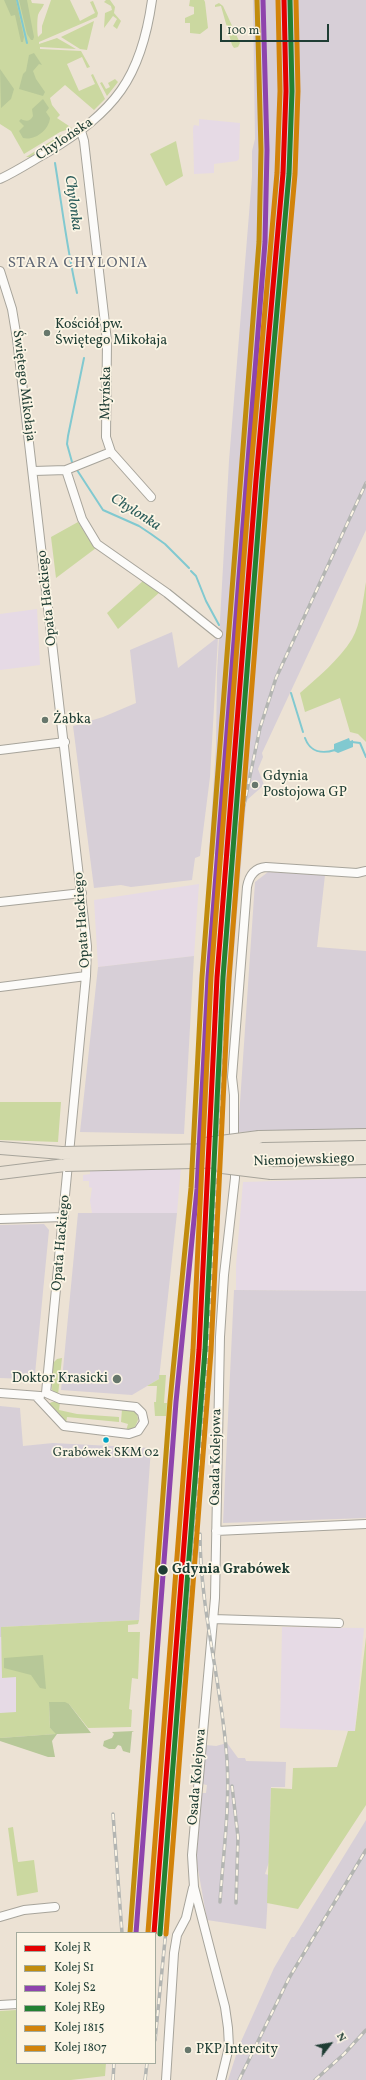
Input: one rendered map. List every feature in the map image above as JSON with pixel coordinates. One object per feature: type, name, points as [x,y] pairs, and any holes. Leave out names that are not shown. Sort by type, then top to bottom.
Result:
[{"type":"highway","points":[[0,1165],[163,1150],[259,1137],[366,1135]]},
{"type":"highway","points":[[163,1150],[366,1147]]},
{"type":"highway","points":[[0,1148],[64,1159]]},
{"type":"highway","points":[[0,1154],[64,1159],[171,1162],[366,1158]]},
{"type":"highway","points":[[0,1173],[64,1159]]},
{"type":"highway","points":[[171,1162],[271,1173],[366,1171]]},
{"type":"street","name":"Chylońska","points":[[0,179],[81,131],[110,105],[132,72],[146,35],[152,0]]},
{"type":"street","name":"Młyńska","points":[[81,131],[84,141],[106,318],[108,391],[106,437],[112,452],[151,497]]},
{"type":"street","name":"Świętego Mikołaja","points":[[0,271],[14,319],[34,472]]},
{"type":"street","points":[[34,472],[66,470],[112,452]]},
{"type":"street","points":[[66,470],[82,519],[97,544],[168,593],[218,634]]},
{"type":"street","name":"Opata Hackiego","points":[[34,472],[87,935],[86,976],[46,1393]]},
{"type":"street","points":[[0,750],[65,742]]},
{"type":"street","name":"Osada Kolejowa","points":[[221,2080],[229,2047],[228,2028],[225,2007],[194,1887],[192,1855],[213,1620],[220,1337],[224,1275],[235,1178],[234,1096],[232,1077],[247,887],[250,876],[254,872],[266,867],[356,873],[366,871]]},
{"type":"street","points":[[0,902],[82,893]]},
{"type":"street","points":[[0,987],[86,976]]},
{"type":"street","name":"Niemojewskiego","points":[[366,1147],[285,1148],[250,1146],[234,1156],[250,1165],[286,1160],[366,1158]]},
{"type":"street","points":[[0,1219],[64,1217]]},
{"type":"street","points":[[0,1393],[36,1396],[46,1393],[60,1399],[136,1407],[142,1413],[143,1425],[138,1431],[130,1434],[64,1426],[48,1411],[36,1396]]},
{"type":"street","points":[[216,1531],[366,1524]]},
{"type":"street","points":[[213,1620],[339,1623]]},
{"type":"street","name":"Osada Kolejowa","points":[[166,2080],[174,1953],[177,1935],[186,1918],[194,1887]]},
{"type":"street","points":[[0,1917],[24,1910],[55,1907]]},
{"type":"street","points":[[0,2005],[16,2004]]},
{"type":"shaded area","points":[[253,0],[366,0],[366,530],[262,753],[263,757],[258,769],[264,785],[248,799],[246,803],[229,1014],[218,1013],[230,856],[209,854],[216,746],[217,673],[229,461],[252,177],[252,151],[255,139]]},
{"type":"shaded area","points":[[199,119],[240,123],[239,159],[237,161],[214,164],[214,173],[194,174],[193,128],[194,125],[199,126]]},
{"type":"shaded area","points":[[37,609],[40,665],[0,670],[0,614]]},
{"type":"shaded area","points":[[172,632],[178,668],[218,637],[210,777],[200,856],[195,858],[192,880],[131,887],[121,885],[94,888],[73,726],[103,717],[136,703],[130,650]]},
{"type":"shaded area","points":[[268,872],[325,875],[317,947],[366,951],[366,1129],[238,1132],[255,882]]},
{"type":"shaded area","points":[[199,884],[194,956],[98,967],[94,900]]},
{"type":"shaded area","points":[[194,956],[184,1134],[80,1132],[98,967]]},
{"type":"shaded area","points":[[183,1144],[177,1213],[92,1213],[90,1201],[92,1188],[89,1187],[89,1181],[83,1181],[83,1175],[90,1174],[90,1146]]},
{"type":"shaded area","points":[[366,1178],[366,1291],[236,1290],[236,1265],[243,1182]]},
{"type":"shaded area","points":[[78,1213],[177,1213],[159,1379],[132,1395],[61,1390]]},
{"type":"shaded area","points":[[44,1224],[49,1230],[35,1374],[25,1379],[0,1378],[0,1225]]},
{"type":"shaded area","points":[[234,1290],[366,1291],[366,1518],[223,1523]]},
{"type":"shaded area","points":[[0,1406],[20,1408],[23,1446],[53,1443],[151,1448],[139,1620],[2,1627],[2,1637],[0,1637]]},
{"type":"shaded area","points":[[282,1627],[364,1628],[355,1731],[280,1728]]},
{"type":"shaded area","points":[[0,1637],[2,1637],[47,1694],[0,1723]]},
{"type":"shaded area","points":[[227,1743],[238,1758],[245,1758],[246,1761],[286,1762],[285,1787],[271,1787],[269,1862],[265,1874],[269,1875],[266,1929],[207,1920],[196,1858],[202,1793],[206,1793],[207,1785],[202,1784],[206,1745],[216,1746]]},
{"type":"shaded area","points":[[366,1820],[366,2080],[228,2080],[239,2046],[274,1968]]},
{"type":"green space","points":[[0,0],[31,0],[32,3],[44,4],[38,15],[38,37],[42,33],[42,26],[51,0],[70,0],[80,21],[95,13],[90,2],[93,1],[98,13],[97,17],[39,42],[39,44],[57,38],[76,49],[40,47],[40,49],[81,51],[90,67],[87,68],[82,57],[67,64],[79,91],[95,84],[91,75],[93,74],[105,99],[94,110],[65,85],[50,98],[52,105],[60,115],[57,118],[72,128],[60,132],[24,154],[11,131],[0,124]]},
{"type":"green space","points":[[4,0],[16,0],[24,37],[23,42],[21,42],[15,15],[11,16]]},
{"type":"green space","points":[[19,0],[27,0],[34,37],[33,40],[31,40],[27,34]]},
{"type":"green space","points":[[106,0],[110,0],[115,7],[114,13],[121,21],[117,29],[113,26],[117,19],[113,16],[104,28],[105,13],[112,10],[111,6],[104,2]]},
{"type":"green space","points":[[190,0],[204,0],[205,2],[208,28],[200,34],[190,33],[190,23],[185,23],[185,18],[194,14],[194,7],[189,6]]},
{"type":"green space","points":[[219,3],[223,6],[240,43],[238,47],[234,48],[232,45],[221,6],[215,7],[215,5]]},
{"type":"green space","points":[[94,21],[87,50],[80,49],[61,37]]},
{"type":"green space","points":[[34,53],[42,65],[39,64],[33,71],[36,79],[45,92],[43,96],[19,89],[23,74],[26,71],[29,55]]},
{"type":"green space","points":[[0,69],[14,89],[11,99],[1,108]]},
{"type":"green space","points":[[115,79],[118,82],[107,96],[100,83],[102,82],[106,89],[110,87],[108,83]]},
{"type":"green space","points":[[43,99],[49,108],[46,112],[50,118],[47,127],[37,136],[32,138],[23,138],[19,131],[24,126],[19,121],[21,119],[26,121],[30,120],[33,116],[32,109]]},
{"type":"green space","points":[[61,135],[64,136],[30,157],[26,157]]},
{"type":"green space","points":[[176,141],[183,176],[166,186],[150,154]]},
{"type":"green space","points":[[78,522],[96,548],[56,578],[51,537]]},
{"type":"green space","points":[[144,580],[160,592],[118,629],[107,613]]},
{"type":"green space","points":[[366,582],[366,742],[358,734],[350,732],[340,698],[305,712],[300,693],[335,661],[352,639],[360,619]]},
{"type":"green space","points":[[0,1102],[61,1102],[58,1142],[0,1140]]},
{"type":"green space","points":[[62,1358],[58,1395],[52,1390],[53,1363],[57,1359]]},
{"type":"green space","points":[[159,1375],[166,1375],[164,1403],[167,1403],[166,1416],[155,1416],[154,1402],[156,1402],[157,1386],[147,1386],[159,1379]]},
{"type":"green space","points":[[52,1402],[60,1402],[59,1410],[77,1414],[119,1417],[119,1422],[67,1417],[66,1423],[48,1404]]},
{"type":"green space","points":[[122,1409],[131,1410],[137,1414],[138,1420],[134,1429],[126,1431],[128,1424],[121,1422]]},
{"type":"green space","points":[[139,1620],[138,1624],[128,1625],[128,1632],[140,1632],[138,1679],[132,1678],[129,1709],[132,1710],[131,1727],[88,1728],[69,1704],[49,1702],[50,1728],[57,1734],[0,1738],[0,1713],[16,1712],[16,1677],[2,1678],[1,1627]]},
{"type":"green space","points":[[366,1637],[366,1805],[298,1909],[267,1903],[271,1788],[292,1789],[293,1768],[337,1767],[348,1731],[355,1731]]},
{"type":"green space","points":[[43,1655],[46,1689],[40,1688],[31,1675],[4,1668],[4,1658]]},
{"type":"green space","points":[[49,1702],[65,1702],[69,1704],[91,1733],[57,1734],[52,1741],[55,1757],[48,1757],[0,1741],[0,1738],[56,1734],[50,1728]]},
{"type":"green space","points":[[134,1731],[132,1732],[130,1753],[123,1751],[121,1746],[118,1745],[115,1749],[109,1749],[103,1746],[104,1741],[112,1738],[114,1734],[112,1732]]},
{"type":"green space","points":[[13,1827],[18,1862],[34,1860],[38,1892],[17,1896],[8,1828]]},
{"type":"green space","points":[[16,2010],[16,2064],[106,2064],[105,2076],[71,2080],[0,2080],[0,2011]]},
{"type":"water","points":[[349,738],[350,741],[353,740],[353,747],[338,753],[334,751],[334,744]]},
{"type":"waterway","name":"Chylonka","points":[[17,0],[27,43]]},
{"type":"waterway","name":"Chylonka","points":[[55,163],[67,244],[77,293]]},
{"type":"waterway","name":"Chylonka","points":[[72,462],[67,444],[84,358]]},
{"type":"waterway","name":"Chylonka","points":[[77,470],[103,510],[139,526],[151,534],[165,544],[189,568]]},
{"type":"waterway","name":"Chylonka","points":[[191,571],[196,576],[206,601],[219,625]]},
{"type":"waterway","name":"Chylonka","points":[[291,693],[303,732]]},
{"type":"waterway","name":"Chylonka","points":[[305,738],[307,743],[317,751],[326,752],[335,750]]},
{"type":"waterway","name":"Chylonka","points":[[352,742],[360,743],[366,757]]},
{"type":"railway","points":[[156,2030],[167,1920],[206,1381],[226,1014],[240,824],[260,728],[276,678],[366,483]]},
{"type":"railway","points":[[200,1534],[201,1563],[207,1619],[221,1703],[228,1778],[227,1813],[220,1902]]},
{"type":"railway","points":[[232,1786],[238,1837],[236,1903]]},
{"type":"railway","points":[[113,1814],[122,1932]]},
{"type":"railway","points":[[239,2080],[289,1978],[366,1850]]},
{"type":"railway","points":[[315,2080],[344,2054],[366,2030]]},
{"type":"railway","points":[[113,2080],[114,2064]]},
{"type":"railway","points":[[145,2080],[147,2064]]},
{"type":"rail line","name":"S1","points":[[130,1932],[170,1401],[191,1188],[202,977],[259,242],[261,150],[257,0]]},
{"type":"rail line","name":"S2","points":[[136,1932],[176,1402],[197,1189],[208,977],[265,242],[267,150],[263,0]]},
{"type":"rail line","name":"1815","points":[[148,1932],[193,1350],[211,977],[250,480],[277,173],[280,91],[278,0]]},
{"type":"rail line","name":"R","points":[[154,1932],[199,1350],[217,977],[256,480],[283,173],[286,91],[284,0]]},
{"type":"rail line","name":"RE9","points":[[160,1934],[205,1350],[223,977],[262,480],[289,174],[292,91],[290,0]]},
{"type":"rail line","name":"1807","points":[[166,1934],[211,1351],[229,978],[268,481],[295,174],[298,91],[296,0]]},
{"type":"place","name":"Kościół pw. Świętego Mikołaja","points":[[47,333]]},
{"type":"place","name":"Żabka","points":[[45,720]]},
{"type":"place","name":"Gdynia Postojowa GP","points":[[255,785]]},
{"type":"place","name":"Doktor Krasicki","points":[[117,1379]]},
{"type":"place","name":"Grabówek SKM 02","points":[[106,1440]]},
{"type":"place","name":"Gdynia Grabówek","points":[[163,1570]]},
{"type":"place","name":"PKP Intercity","points":[[188,2050]]},
{"type":"district","name":"STARA CHYLONIA","points":[[78,264]]}]
